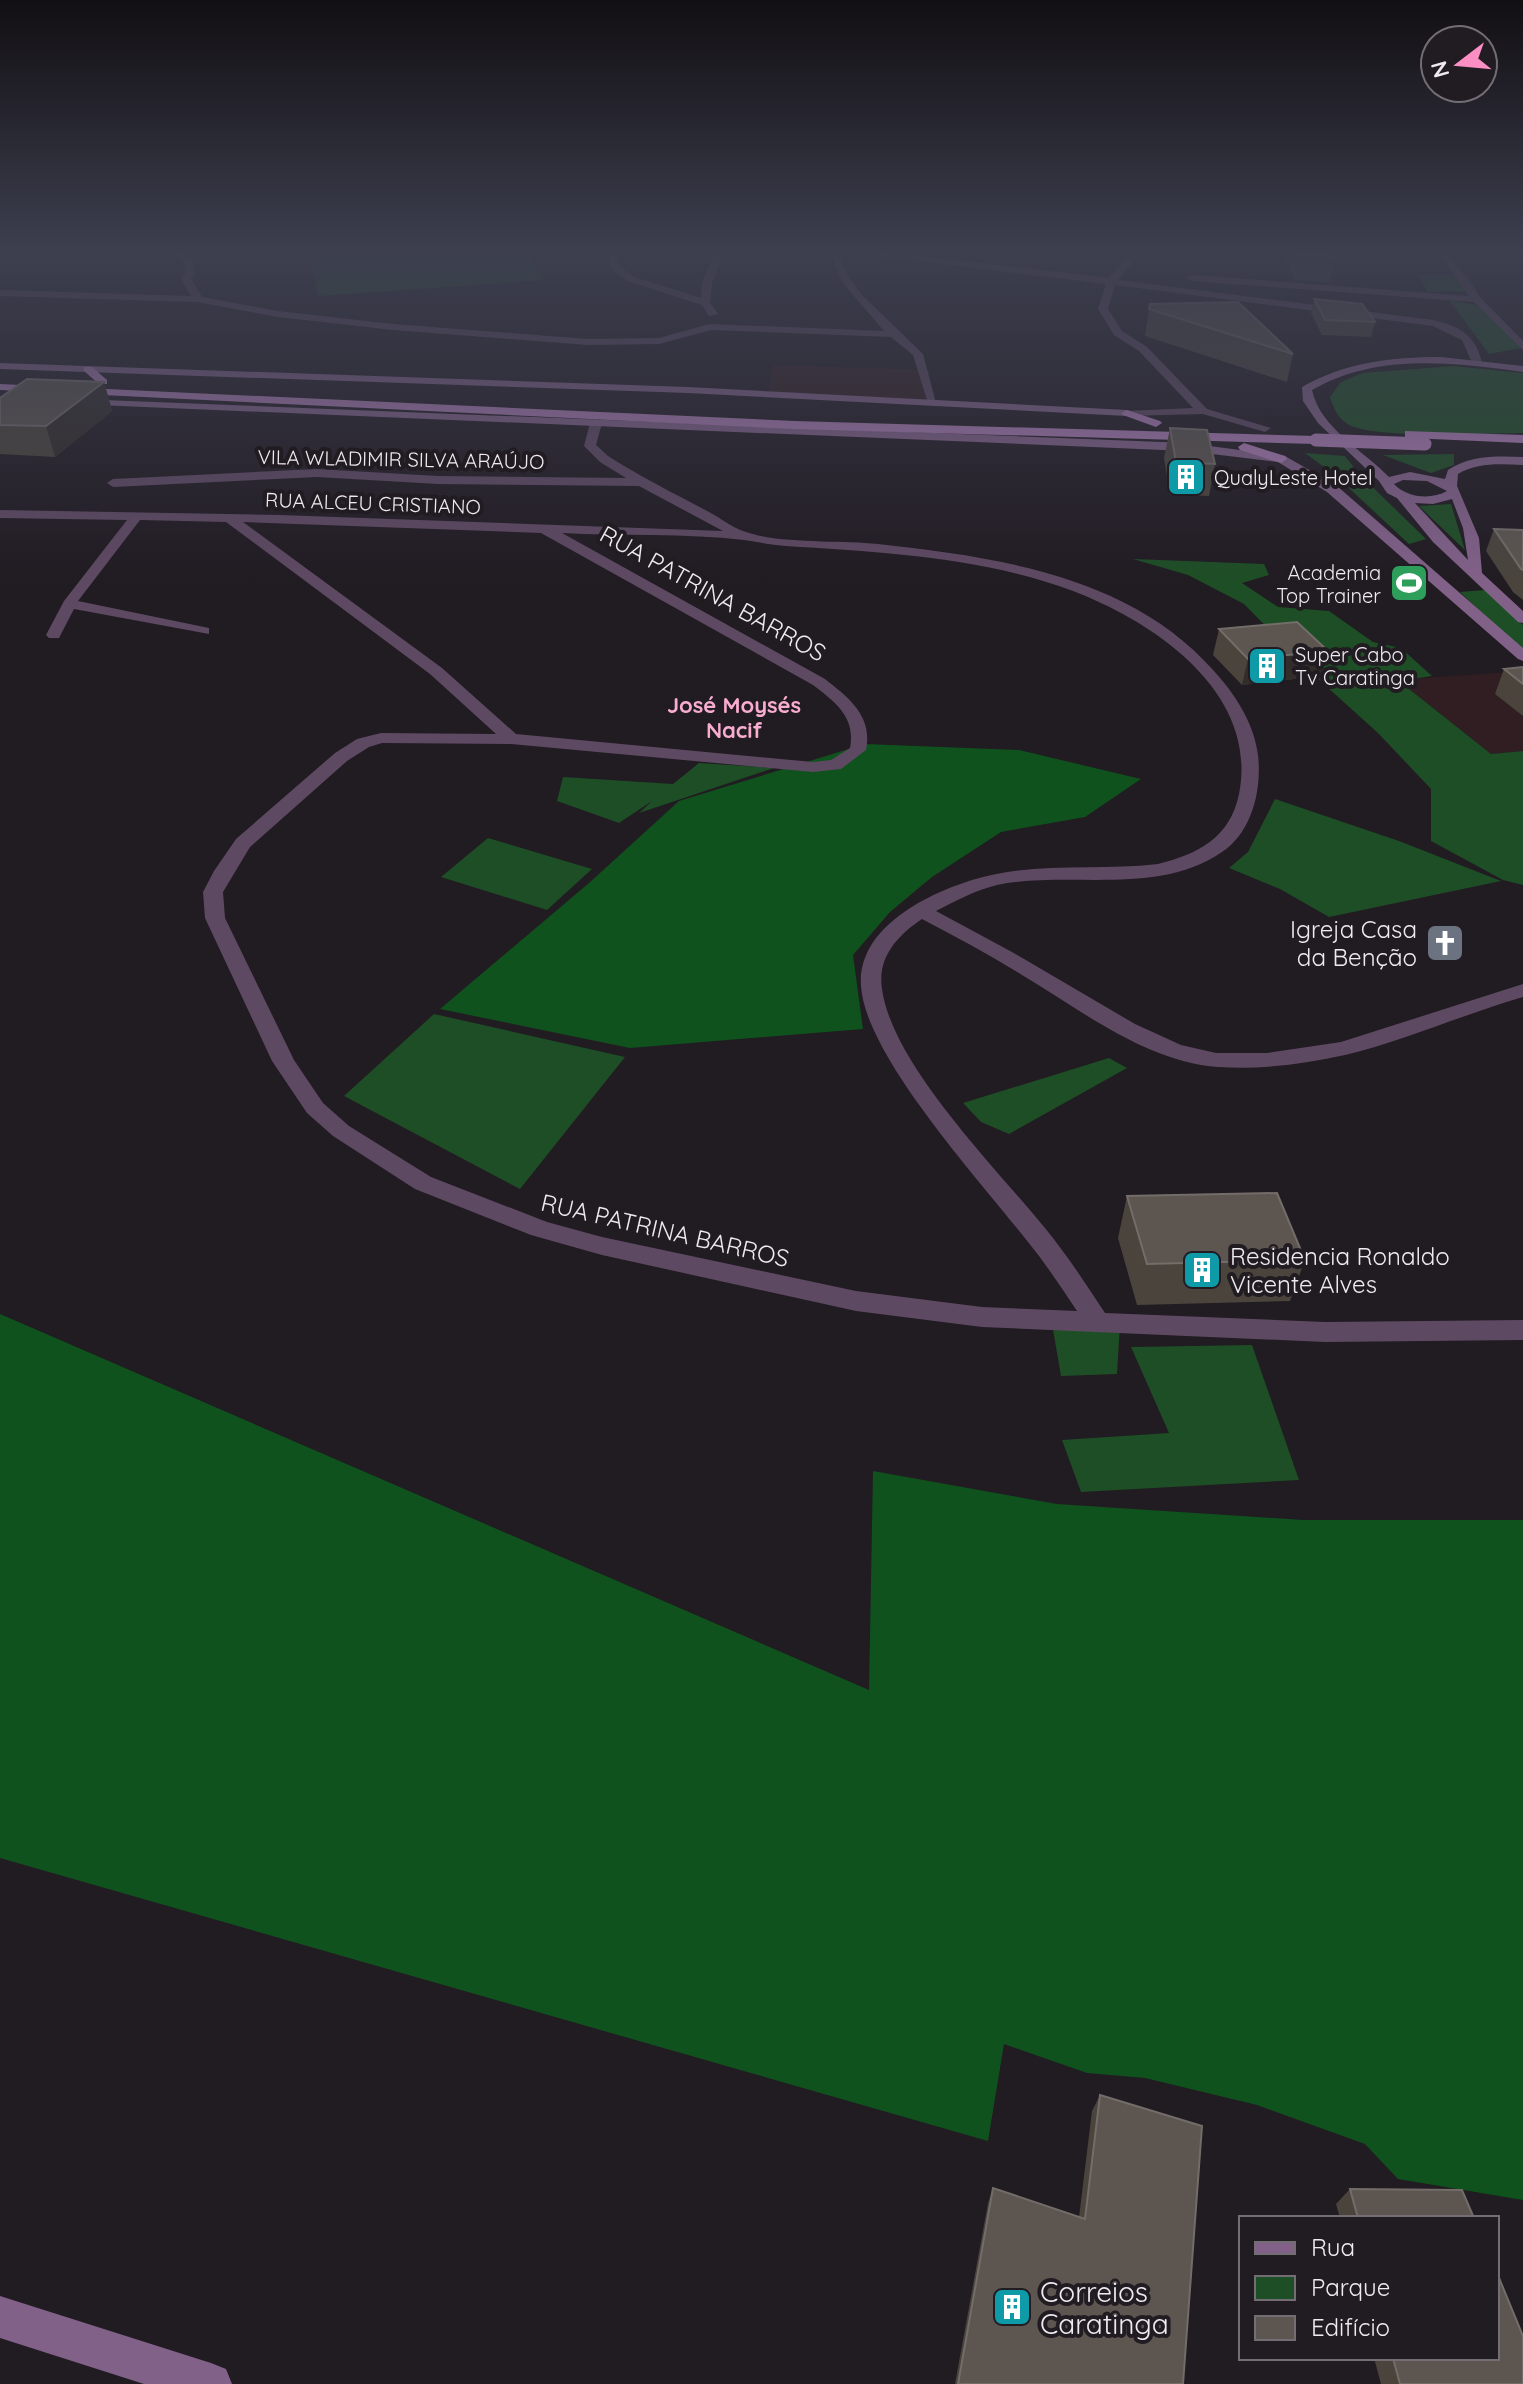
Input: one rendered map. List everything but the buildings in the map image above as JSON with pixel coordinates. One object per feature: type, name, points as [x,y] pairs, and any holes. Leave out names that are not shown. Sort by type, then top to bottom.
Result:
[{"type":"highway","points":[[88,369],[103,382]]},
{"type":"highway","points":[[0,378],[724,408]]},
{"type":"highway","points":[[0,387],[780,425],[1523,448]]},
{"type":"highway","points":[[72,390],[91,402]]},
{"type":"highway","points":[[1127,413],[1156,423]]},
{"type":"highway","points":[[878,414],[1523,439]]},
{"type":"highway","points":[[1199,436],[1281,459]]},
{"type":"main road","points":[[1452,489],[1445,498],[1435,500],[1401,495],[1390,489],[1353,447],[1333,432],[1315,412],[1306,389],[1331,374],[1425,360],[1523,369]]},
{"type":"main road","points":[[0,366],[932,401],[1127,413]]},
{"type":"main road","points":[[0,399],[1201,447],[1281,459],[1418,543],[1475,573],[1523,619]]},
{"type":"main road","points":[[1353,447],[1452,489]]},
{"type":"main road","points":[[1475,573],[1476,544],[1471,523],[1452,489],[1452,473],[1458,468],[1483,462],[1523,461]]},
{"type":"main road","points":[[1387,483],[1394,478],[1424,477]]},
{"type":"main road","points":[[1401,495],[1418,543],[1523,656]]},
{"type":"main road","points":[[0,2317],[211,2384]]},
{"type":"street","points":[[920,359],[927,393],[932,401]]},
{"type":"street","points":[[1152,359],[1203,411]]},
{"type":"street","points":[[1127,413],[1203,411],[1265,428]]},
{"type":"street","points":[[596,423],[590,446],[620,470],[745,536]]},
{"type":"street","name":"VILA WLADIMIR SILVA ARAÚJO","points":[[113,483],[317,473],[453,480],[641,482]]},
{"type":"street","name":"RUA ALCEU CRISTIANO","points":[[0,514],[745,536],[980,562],[1023,572],[1104,599],[1147,619],[1177,642],[1215,681],[1248,741],[1250,768],[1243,814],[1234,834],[1208,853],[1147,871],[999,879],[969,888],[921,911],[893,930],[874,954],[870,989],[887,1037],[935,1106],[1057,1260],[1097,1322]]},
{"type":"street","points":[[54,635],[69,604],[136,517]]},
{"type":"street","points":[[230,519],[436,671],[511,739]]},
{"type":"street","name":"RUA PATRINA BARROS","points":[[542,528],[819,682],[859,719],[862,736],[858,750],[846,760],[813,767],[511,739],[411,736],[363,743],[276,811],[243,843],[223,871],[213,892],[215,918],[283,1061],[315,1108],[341,1131],[423,1183],[540,1229],[602,1246],[856,1301],[982,1317],[1325,1332],[1523,1330]]},
{"type":"street","points":[[69,604],[204,631]]},
{"type":"street","points":[[921,911],[1005,956],[1127,1029],[1174,1050],[1216,1060],[1267,1060],[1341,1049],[1523,990]]},
{"type":"shaded area","points":[[773,365],[930,370],[929,401],[768,396]]},
{"type":"shaded area","points":[[1523,671],[1523,751],[1491,754],[1398,680]]},
{"type":"green space","points":[[1453,366],[1523,373],[1523,433],[1378,432],[1346,423],[1340,418],[1330,397],[1341,382],[1363,373]]},
{"type":"green space","points":[[1305,453],[1345,456],[1360,475],[1426,539],[1409,544],[1335,475]]},
{"type":"green space","points":[[1454,454],[1454,465],[1431,473],[1383,455]]},
{"type":"green space","points":[[1451,504],[1465,550],[1419,506]]},
{"type":"green space","points":[[1133,559],[1264,564],[1269,575],[1242,583],[1278,607],[1329,611],[1373,642],[1401,648],[1432,676],[1399,681],[1491,754],[1523,751],[1523,885],[1503,880],[1431,841],[1431,789],[1378,733],[1317,678],[1244,604],[1188,575]]},
{"type":"green space","points":[[1485,590],[1523,625],[1523,652],[1460,592]]},
{"type":"green space","points":[[865,744],[1019,750],[1141,779],[1085,817],[1001,832],[932,877],[890,912],[853,955],[863,1029],[630,1048],[440,1009],[589,883],[679,801]]},
{"type":"green space","points":[[699,763],[774,768],[639,813],[652,801],[619,823],[557,801],[563,777],[673,784]]},
{"type":"green space","points":[[1275,799],[1399,841],[1501,881],[1329,917],[1280,889],[1229,868],[1248,852]]},
{"type":"green space","points":[[488,838],[592,869],[547,910],[441,877]]},
{"type":"green space","points":[[434,1014],[625,1057],[520,1189],[344,1096]]},
{"type":"green space","points":[[1109,1058],[1127,1068],[1009,1134],[981,1122],[963,1103]]},
{"type":"green space","points":[[0,1314],[869,1690],[873,1471],[1057,1504],[1303,1520],[1523,1520],[1523,2200],[1398,2179],[1365,2144],[1257,2105],[1145,2078],[1087,2073],[1004,2044],[988,2141],[0,1858]]},
{"type":"green space","points":[[1051,1318],[1120,1323],[1117,1374],[1061,1376]]},
{"type":"green space","points":[[1252,1345],[1299,1480],[1081,1492],[1062,1440],[1169,1433],[1131,1347]]},
{"type":"place","name":"QualyLeste Hotel","points":[[1186,477]]},
{"type":"place","name":"Academia Top Trainer","points":[[1409,583]]},
{"type":"place","name":"Super Cabo Tv Caratinga","points":[[1267,666]]},
{"type":"place","name":"Igreja Casa da Benção","points":[[1445,943]]},
{"type":"place","name":"Residencia Ronaldo Vicente Alves","points":[[1202,1270]]},
{"type":"place","name":"Correios Caratinga","points":[[1012,2307]]},
{"type":"district","name":"José Moysés Nacif","points":[[734,718]]}]
